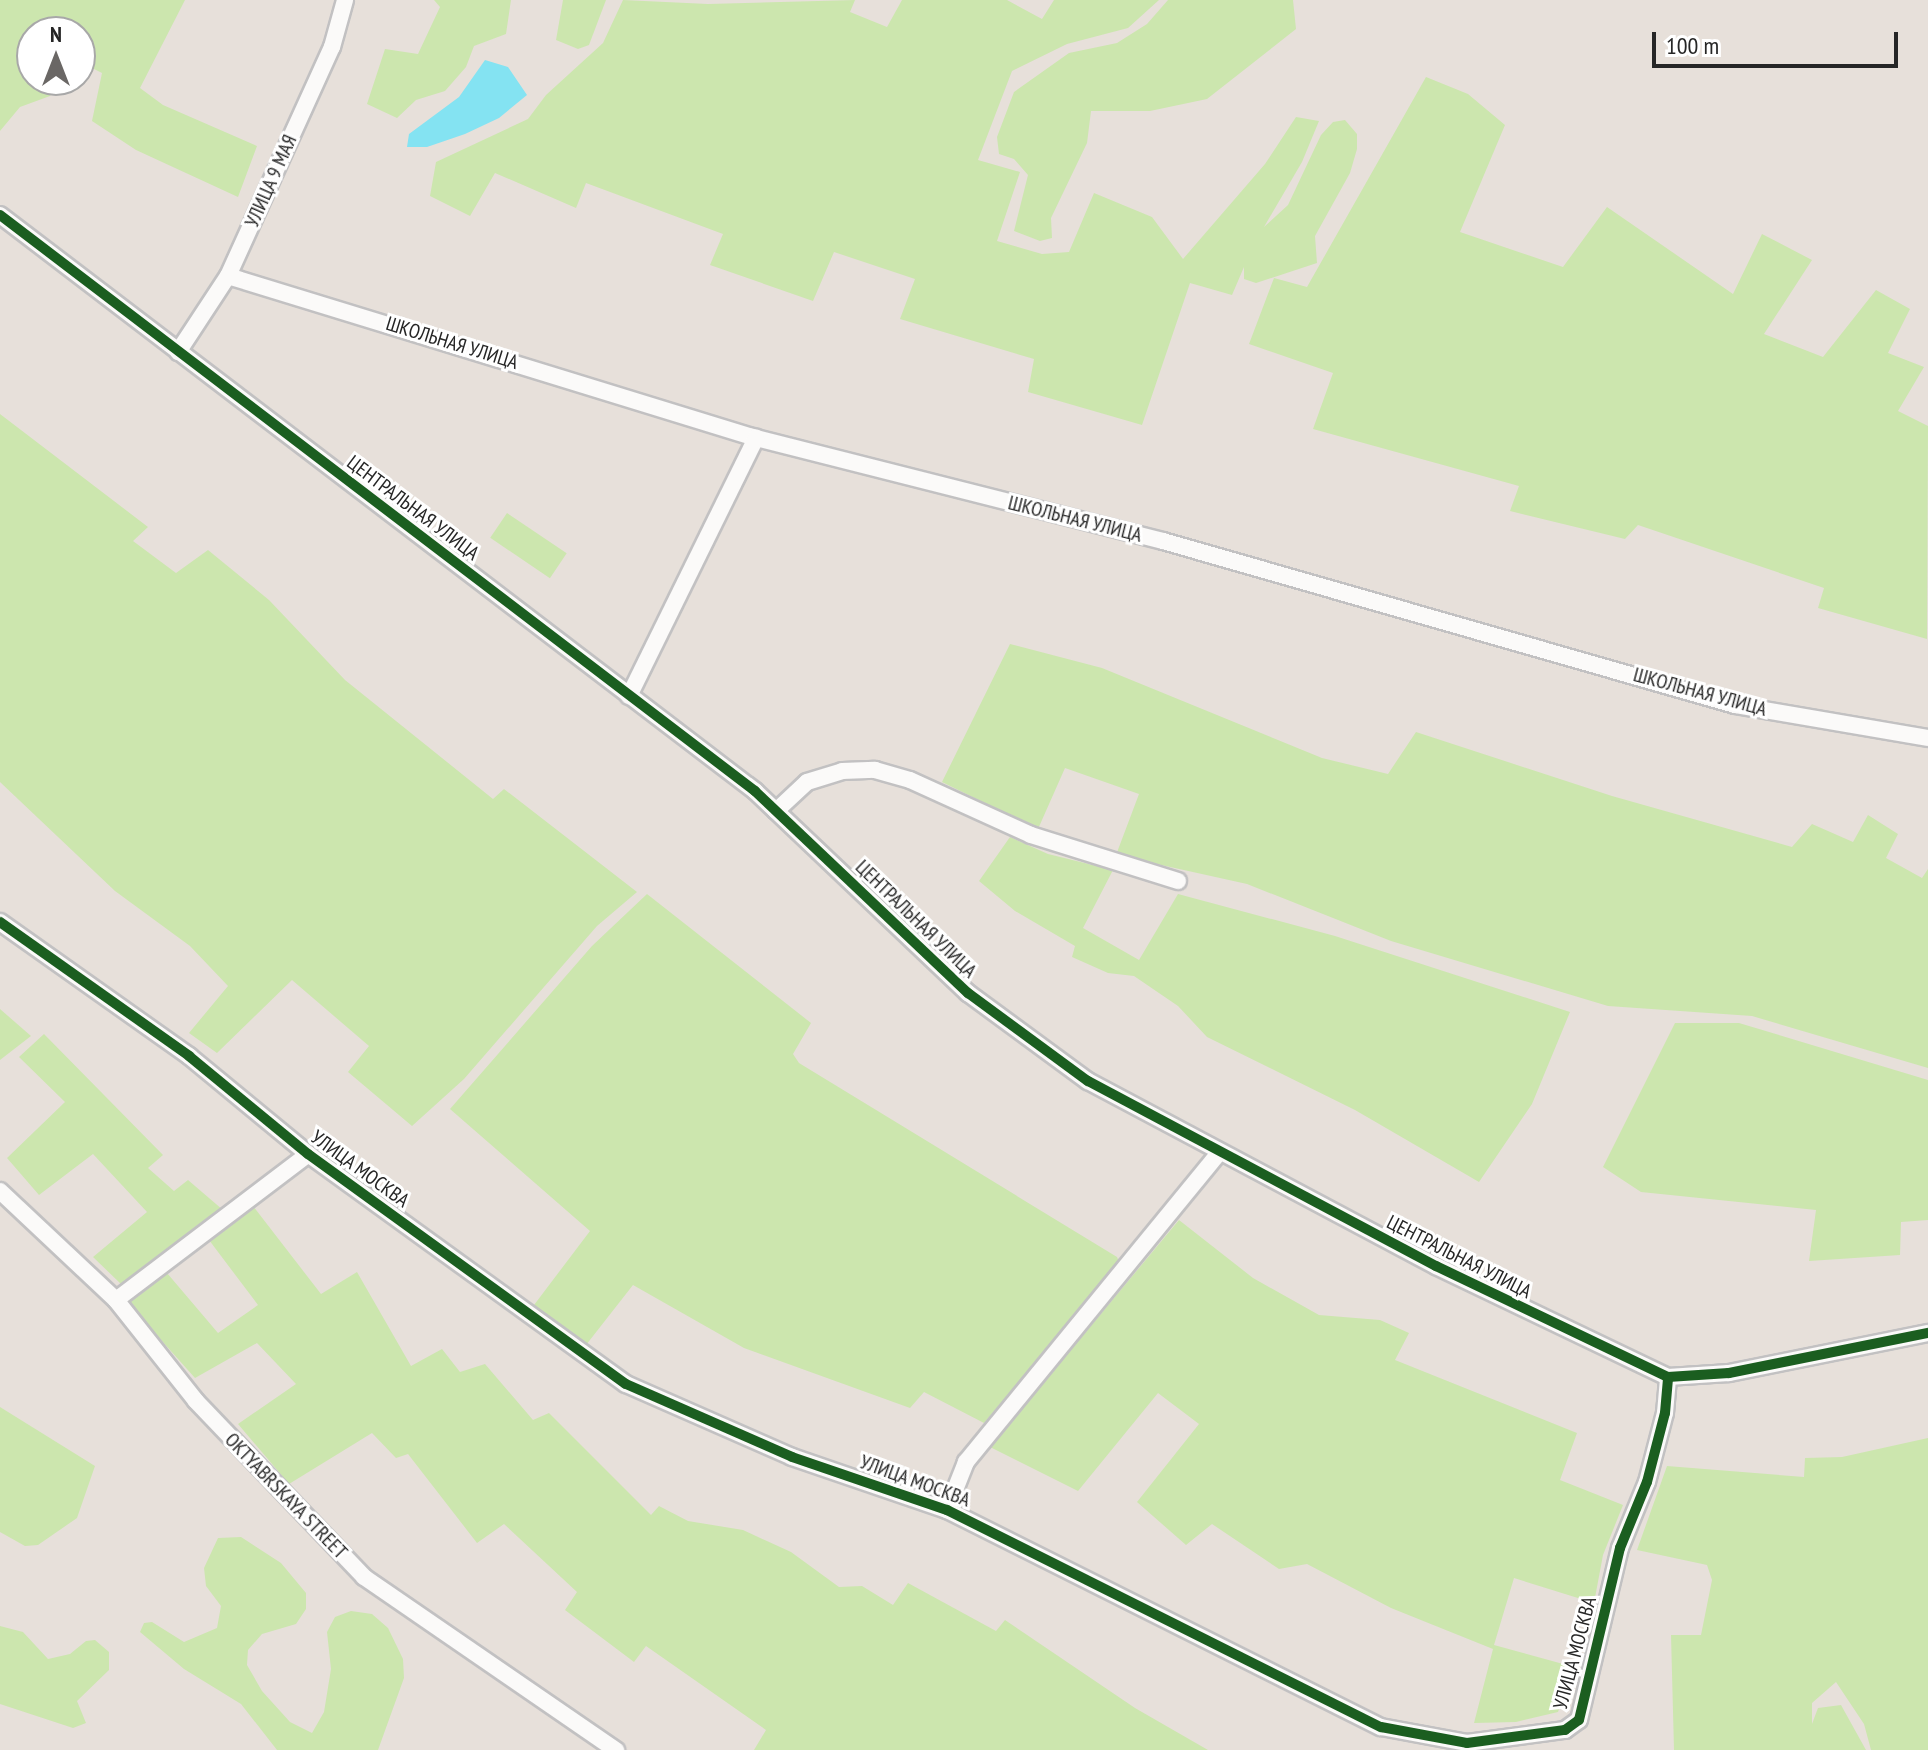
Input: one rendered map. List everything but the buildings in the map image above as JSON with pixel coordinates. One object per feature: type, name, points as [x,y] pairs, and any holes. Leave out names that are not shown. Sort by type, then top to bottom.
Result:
[{"type":"street","name":"УЛИЦА 9 МАЯ","points":[[178,352],[228,276],[332,47],[345,0]]},
{"type":"street","name":"ЦЕНТРАЛЬНАЯ УЛИЦА","points":[[0,215],[776,811],[968,993],[1088,1081],[1219,1153],[1603,1350],[1668,1377],[1729,1373],[1928,1333]]},
{"type":"street","name":"ШКОЛЬНАЯ УЛИЦА","points":[[228,276],[756,438],[1163,541],[1735,705],[1928,738]]},
{"type":"street","points":[[629,696],[756,438]]},
{"type":"street","points":[[776,811],[807,782],[842,771],[875,770],[910,780],[1031,835],[1178,881]]},
{"type":"street","name":"УЛИЦА МОСКВА","points":[[0,922],[189,1056],[308,1154],[626,1384],[792,1457],[947,1510],[1381,1727],[1467,1743],[1565,1730],[1579,1720],[1620,1548],[1647,1482],[1668,1377]]},
{"type":"street","points":[[947,1510],[966,1462],[1219,1153]]},
{"type":"street","points":[[116,1300],[308,1154]]},
{"type":"street","name":"OKTYABRSKAYA STREET","points":[[0,1191],[116,1300],[196,1401],[364,1577],[616,1750]]},
{"type":"green space","points":[[0,0],[185,0],[140,88],[163,105],[257,146],[238,197],[136,150],[92,121],[102,73],[96,70],[96,16],[16,16],[16,96],[50,96],[20,107],[0,131]]},
{"type":"green space","points":[[434,0],[511,0],[506,34],[474,46],[466,67],[445,91],[416,100],[397,118],[367,104],[385,49],[418,54],[440,7]]},
{"type":"green space","points":[[563,0],[606,0],[589,45],[578,49],[556,40]]},
{"type":"green space","points":[[623,0],[708,4],[855,0],[850,12],[887,27],[902,0],[1007,0],[1042,19],[1054,0],[1159,0],[1128,28],[1067,44],[1012,71],[978,160],[1020,172],[997,241],[1042,254],[1069,252],[1094,193],[1152,217],[1183,259],[1265,164],[1296,117],[1319,121],[1302,162],[1264,227],[1288,205],[1321,135],[1333,122],[1345,120],[1357,134],[1357,149],[1350,173],[1315,236],[1317,263],[1256,283],[1244,279],[1244,267],[1232,295],[1190,283],[1142,425],[1028,392],[1034,359],[900,319],[915,279],[834,252],[813,301],[710,265],[723,234],[586,183],[576,208],[495,173],[470,216],[430,196],[436,162],[528,119],[546,95],[603,43]]},
{"type":"green space","points":[[1168,0],[1293,0],[1296,29],[1207,99],[1150,111],[1091,111],[1087,143],[1051,218],[1052,238],[1040,241],[1014,231],[1028,175],[1014,159],[999,154],[997,137],[1014,92],[1069,53],[1117,43],[1147,24]]},
{"type":"green space","points":[[1426,77],[1468,94],[1505,125],[1460,232],[1563,267],[1607,207],[1733,294],[1762,234],[1812,260],[1764,334],[1823,357],[1876,290],[1910,309],[1888,353],[1924,367],[1898,411],[1928,426],[1927,639],[1818,608],[1824,588],[1638,525],[1625,539],[1510,511],[1519,486],[1313,429],[1333,373],[1249,344],[1274,278],[1307,287]]},
{"type":"green space","points":[[0,414],[148,527],[133,541],[176,573],[208,550],[269,600],[345,680],[493,799],[504,789],[637,892],[597,926],[464,1079],[412,1126],[348,1072],[369,1046],[292,980],[217,1053],[189,1033],[228,986],[190,946],[115,891],[0,782]]},
{"type":"green space","points":[[507,513],[567,553],[550,578],[490,538]]},
{"type":"green space","points":[[1010,644],[1102,668],[1322,758],[1388,774],[1416,732],[1612,796],[1792,847],[1812,824],[1853,842],[1868,815],[1898,834],[1886,858],[1922,878],[1928,869],[1928,1068],[1752,1016],[1608,1006],[1391,941],[1247,884],[1116,855],[1139,794],[1065,768],[1038,829],[942,782]]},
{"type":"green space","points":[[1010,837],[1048,854],[1113,870],[1083,928],[1139,960],[1178,894],[1335,936],[1570,1012],[1532,1104],[1479,1182],[1355,1110],[1207,1037],[1178,1006],[1134,976],[1108,973],[1072,957],[1075,946],[1015,911],[979,881]]},
{"type":"green space","points":[[647,894],[811,1023],[793,1054],[799,1063],[1117,1257],[1120,1264],[984,1423],[924,1392],[910,1408],[744,1348],[633,1285],[586,1345],[534,1305],[590,1231],[450,1109],[592,946]]},
{"type":"green space","points":[[0,1009],[31,1036],[0,1060]]},
{"type":"green space","points":[[1675,1023],[1739,1023],[1928,1080],[1928,1220],[1901,1222],[1900,1255],[1809,1261],[1816,1210],[1641,1192],[1603,1167]]},
{"type":"green space","points":[[44,1034],[163,1155],[148,1168],[174,1191],[188,1180],[223,1210],[122,1285],[93,1257],[147,1212],[93,1154],[39,1195],[7,1158],[65,1102],[19,1057]]},
{"type":"green space","points":[[253,1206],[321,1294],[357,1272],[411,1366],[442,1349],[460,1372],[485,1364],[533,1420],[549,1413],[651,1515],[659,1506],[688,1521],[743,1530],[791,1552],[839,1587],[862,1586],[893,1605],[908,1583],[996,1631],[1005,1620],[1135,1708],[1208,1750],[754,1750],[766,1730],[646,1646],[634,1662],[565,1610],[577,1592],[504,1524],[477,1543],[408,1454],[396,1458],[372,1433],[289,1484],[238,1424],[296,1384],[257,1343],[195,1378],[128,1303],[167,1273],[218,1333],[258,1305],[209,1240]]},
{"type":"green space","points":[[1179,1220],[1253,1278],[1319,1315],[1380,1320],[1409,1333],[1395,1360],[1577,1433],[1560,1480],[1623,1505],[1603,1555],[1594,1603],[1514,1578],[1494,1645],[1574,1667],[1558,1712],[1516,1722],[1474,1723],[1493,1649],[1391,1608],[1307,1564],[1279,1569],[1212,1524],[1186,1545],[1137,1502],[1199,1424],[1158,1393],[1078,1491],[990,1447]]},
{"type":"green space","points":[[0,1407],[95,1466],[77,1518],[38,1545],[25,1546],[0,1532]]},
{"type":"green space","points":[[1928,1438],[1928,1750],[1871,1750],[1864,1724],[1836,1682],[1812,1703],[1812,1724],[1818,1708],[1841,1705],[1866,1750],[1674,1750],[1671,1635],[1701,1635],[1712,1580],[1707,1565],[1637,1550],[1667,1466],[1804,1477],[1805,1458],[1842,1457]]},
{"type":"green space","points":[[241,1537],[281,1563],[306,1593],[306,1609],[296,1624],[262,1634],[248,1650],[247,1665],[262,1691],[290,1722],[312,1733],[324,1712],[331,1669],[327,1632],[335,1617],[351,1611],[372,1614],[388,1628],[403,1659],[404,1678],[378,1750],[277,1750],[241,1704],[184,1669],[140,1632],[144,1623],[152,1622],[184,1642],[217,1628],[221,1606],[206,1586],[204,1568],[218,1538]]},
{"type":"green space","points":[[0,1626],[23,1632],[48,1659],[70,1654],[86,1641],[95,1640],[109,1652],[109,1670],[77,1701],[86,1723],[73,1728],[0,1704]]},
{"type":"water","points":[[485,60],[508,67],[527,95],[499,118],[465,134],[427,147],[407,147],[409,134],[459,97]]},
{"type":"cycle path","points":[[0,215],[755,791],[968,993],[1088,1081],[1436,1266],[1668,1377],[1729,1373],[1928,1333]]},
{"type":"cycle path","points":[[0,922],[189,1056],[308,1154],[626,1384],[792,1457],[947,1510],[1381,1727],[1467,1743],[1565,1730],[1579,1720],[1620,1548],[1647,1482],[1665,1413],[1668,1377]]}]
